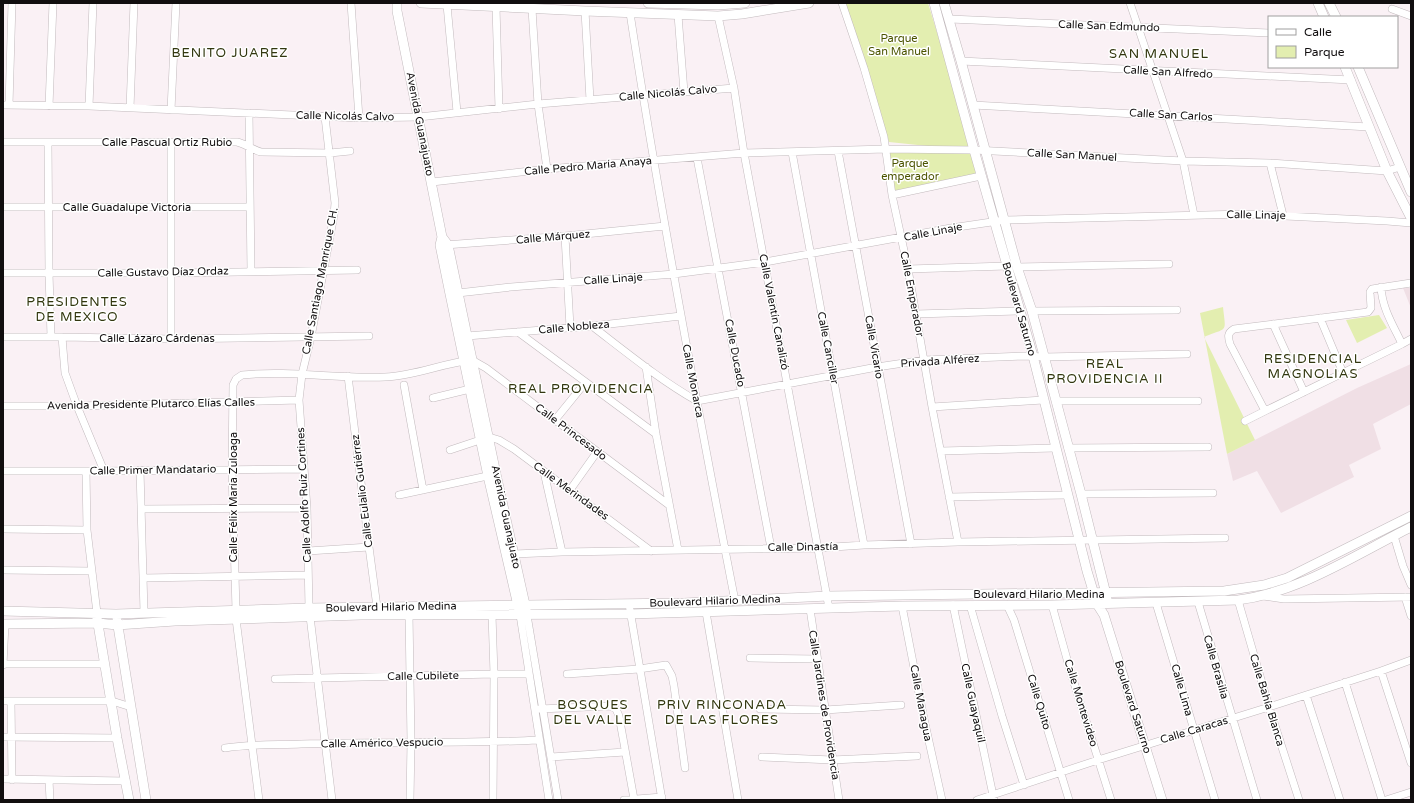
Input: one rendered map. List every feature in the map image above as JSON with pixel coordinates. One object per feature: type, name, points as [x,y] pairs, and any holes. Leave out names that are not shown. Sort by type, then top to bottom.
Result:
[{"type":"street","points":[[6,105],[12,3]]},
{"type":"street","points":[[48,106],[53,3]]},
{"type":"street","points":[[89,106],[93,3]]},
{"type":"street","points":[[130,108],[134,3]]},
{"type":"street","points":[[170,110],[176,3]]},
{"type":"street","points":[[351,3],[359,118]]},
{"type":"street","name":"Avenida Guanajuato","points":[[390,3],[397,7],[443,242],[492,475],[524,615],[543,709],[558,800]]},
{"type":"street","points":[[420,3],[718,16],[742,14],[761,7],[809,3]]},
{"type":"street","points":[[648,3],[730,5],[745,3]]},
{"type":"street","name":"Calle Emperador","points":[[842,3],[864,68],[886,148],[892,195],[908,268],[932,407],[958,542]]},
{"type":"street","name":"Boulevard Saturno","points":[[934,3],[1032,356],[1093,593],[1097,604],[1104,615],[1162,800]]},
{"type":"street","name":"Boulevard Saturno","points":[[944,3],[962,61],[1017,267],[1032,311],[1081,494],[1106,593],[1107,603],[1104,615]]},
{"type":"street","points":[[1130,3],[1183,161],[1194,215]]},
{"type":"street","points":[[1318,3],[1324,16]]},
{"type":"street","points":[[1330,3],[1336,16]]},
{"type":"street","points":[[447,5],[457,112]]},
{"type":"street","points":[[496,7],[499,108]]},
{"type":"street","points":[[532,9],[538,104],[547,169]]},
{"type":"street","points":[[1392,9],[1411,16]]},
{"type":"street","points":[[584,11],[590,100]]},
{"type":"street","name":"Calle Monarca","points":[[630,13],[653,160],[735,601]]},
{"type":"street","points":[[678,15],[684,92]]},
{"type":"street","name":"Calle Valentín Canalizó","points":[[718,16],[734,88],[744,154],[828,596],[829,608]]},
{"type":"street","name":"Calle San Edmundo","points":[[950,19],[1268,33]]},
{"type":"street","name":"Calle San Alfredo","points":[[962,61],[1351,80]]},
{"type":"street","points":[[1345,68],[1388,171],[1411,218]]},
{"type":"street","points":[[1358,68],[1411,192]]},
{"type":"street","name":"Calle Nicolás Calvo","points":[[6,105],[89,106],[359,118],[419,117],[538,104],[734,88]]},
{"type":"street","name":"Calle San Carlos","points":[[973,105],[1369,126]]},
{"type":"street","points":[[249,113],[251,271]]},
{"type":"street","name":"Calle Santiago Manrique CH.","points":[[302,374],[311,337],[335,204],[325,116]]},
{"type":"street","name":"Calle Pascual Ortiz Rubio","points":[[3,142],[238,142],[262,152],[330,153],[350,151]]},
{"type":"street","points":[[48,142],[49,273],[52,337]]},
{"type":"street","points":[[171,142],[171,339]]},
{"type":"street","name":"Calle San Manuel","points":[[744,154],[886,148],[974,150],[1183,161],[1270,163],[1388,171],[1400,167]]},
{"type":"street","name":"Calle Vicario","points":[[838,150],[877,368],[911,544]]},
{"type":"street","name":"Calle Canciller","points":[[792,152],[864,545]]},
{"type":"street","name":"Calle Pedro María Anaya","points":[[432,182],[547,169],[744,154]]},
{"type":"street","name":"Calle Ducado","points":[[698,158],[771,548]]},
{"type":"street","points":[[1270,163],[1283,215]]},
{"type":"street","points":[[892,195],[981,176]]},
{"type":"street","name":"Calle Guadalupe Victoria","points":[[3,207],[250,207]]},
{"type":"street","name":"Calle Linaje","points":[[458,293],[510,287],[674,274],[765,262],[1005,220],[1245,214],[1411,223]]},
{"type":"street","name":"Calle Márquez","points":[[443,242],[565,236],[665,226]]},
{"type":"street","points":[[565,236],[570,327]]},
{"type":"street","name":"Avenida Guanajuato","points":[[443,242],[458,293],[467,336],[470,389],[485,438]]},
{"type":"street","points":[[1017,267],[1169,264]]},
{"type":"street","points":[[908,268],[1007,266]]},
{"type":"street","name":"Calle Gustavo Díaz Ordaz","points":[[3,273],[171,273],[357,270]]},
{"type":"street","points":[[1265,411],[1230,344],[1228,337],[1230,332],[1234,329],[1368,312],[1372,304],[1371,290],[1381,287],[1411,283]]},
{"type":"street","points":[[1381,287],[1385,308],[1402,344]]},
{"type":"street","points":[[1032,311],[1177,310]]},
{"type":"street","points":[[916,314],[1020,312]]},
{"type":"street","name":"Calle Nobleza","points":[[467,336],[592,326],[681,316]]},
{"type":"street","points":[[1320,318],[1343,373]]},
{"type":"street","points":[[1273,324],[1304,392]]},
{"type":"street","points":[[592,326],[646,368],[697,401]]},
{"type":"street","points":[[518,332],[656,434]]},
{"type":"street","name":"Calle Lázaro Cárdenas","points":[[3,337],[171,339],[370,336]]},
{"type":"street","points":[[62,337],[66,373],[77,406],[104,471]]},
{"type":"street","points":[[1245,421],[1411,339]]},
{"type":"street","name":"Privada Alférez","points":[[697,401],[924,360],[1032,356],[1187,354]]},
{"type":"street","points":[[302,374],[386,377],[402,375],[468,360]]},
{"type":"street","name":"Calle Princesado","points":[[468,360],[486,368],[669,505]]},
{"type":"street","points":[[646,368],[656,434],[678,550]]},
{"type":"street","name":"Calle Félix María Zuloaga","points":[[259,800],[236,614],[232,470],[233,385],[236,379],[242,375],[302,374]]},
{"type":"street","name":"Calle Adolfo Ruíz Cortines","points":[[302,374],[299,400],[307,508],[309,612],[332,800]]},
{"type":"street","name":"Calle Eulalio Gutiérrez","points":[[348,376],[377,607]]},
{"type":"street","points":[[554,420],[585,383]]},
{"type":"street","points":[[404,385],[423,490]]},
{"type":"street","points":[[433,398],[470,389]]},
{"type":"street","name":"Avenida Presidente Plutarco Elías Calles","points":[[3,406],[233,403],[299,400]]},
{"type":"street","points":[[932,407],[1043,400]]},
{"type":"street","points":[[1056,401],[1198,401]]},
{"type":"street","points":[[450,450],[485,438]]},
{"type":"street","name":"Calle Merindades","points":[[485,438],[499,440],[514,449],[651,551]]},
{"type":"street","points":[[1068,448],[1208,447]]},
{"type":"street","points":[[941,451],[1055,448]]},
{"type":"street","points":[[570,490],[597,452]]},
{"type":"street","name":"Calle Primer Mandatario","points":[[3,471],[232,470],[304,468]]},
{"type":"street","points":[[140,470],[144,612]]},
{"type":"street","points":[[86,471],[87,530],[91,571],[117,738],[129,800]]},
{"type":"street","points":[[544,472],[562,552]]},
{"type":"street","points":[[399,495],[492,475]]},
{"type":"street","name":"Avenida Guanajuato","points":[[492,475],[514,554],[521,605]]},
{"type":"street","points":[[1081,494],[1213,493]]},
{"type":"street","points":[[949,497],[1068,495]]},
{"type":"street","points":[[141,509],[307,508]]},
{"type":"street","name":"Boulevard Hilario Medina","points":[[309,612],[524,615],[629,604],[735,601],[828,596],[1210,592],[1264,585],[1287,578],[1411,516]]},
{"type":"street","name":"Boulevard Hilario Medina","points":[[3,611],[116,614],[144,612],[236,614],[309,612],[377,607],[521,605],[563,610],[630,614],[902,606],[1052,605],[1238,600],[1262,596],[1301,583],[1411,527]]},
{"type":"street","points":[[3,529],[87,530]]},
{"type":"street","points":[[1394,536],[1403,566],[1411,585]]},
{"type":"street","name":"Calle Dinastía","points":[[514,554],[818,548],[958,542],[1225,538]]},
{"type":"street","points":[[308,551],[369,547]]},
{"type":"street","points":[[3,570],[91,571]]},
{"type":"street","points":[[143,578],[308,575]]},
{"type":"street","points":[[1262,596],[1284,599],[1408,597],[1411,616]]},
{"type":"street","name":"Calle Bahía Blanca","points":[[1238,600],[1269,707],[1299,800]]},
{"type":"street","name":"Calle Brasilia","points":[[1198,602],[1231,719],[1257,800]]},
{"type":"street","name":"Calle Lima","points":[[1156,603],[1215,800]]},
{"type":"street","points":[[624,800],[662,798],[629,604]]},
{"type":"street","name":"Calle Guayaquil","points":[[953,605],[994,798]]},
{"type":"street","points":[[970,605],[1002,716],[1024,785]]},
{"type":"street","name":"Calle Quito","points":[[1007,605],[1014,620],[1069,800]]},
{"type":"street","name":"Calle Montevideo","points":[[1052,605],[1070,670],[1111,800]]},
{"type":"street","name":"Calle Managua","points":[[902,606],[924,719],[942,800]]},
{"type":"street","name":"Calle Jardines de Providencia","points":[[810,609],[839,800]]},
{"type":"street","points":[[706,612],[738,800]]},
{"type":"street","points":[[116,614],[146,800]]},
{"type":"street","name":"Boulevard Hilario Medina","points":[[4,624],[117,624],[175,621],[236,614]]},
{"type":"street","points":[[409,614],[411,742],[410,800]]},
{"type":"street","points":[[492,615],[494,674],[493,800]]},
{"type":"street","name":"Avenida Guanajuato","points":[[524,615],[529,674],[549,800]]},
{"type":"street","points":[[4,624],[3,664],[105,664]]},
{"type":"street","points":[[750,658],[817,659]]},
{"type":"street","name":"Calle Caracas","points":[[977,800],[994,798],[1060,772],[1194,731],[1411,660]]},
{"type":"street","points":[[567,674],[639,669],[666,665],[670,670],[674,686],[685,768]]},
{"type":"street","points":[[1381,671],[1411,763]]},
{"type":"street","name":"Calle Cubilete","points":[[275,679],[529,674]]},
{"type":"street","points":[[1345,682],[1382,800]]},
{"type":"street","points":[[1306,695],[1340,800]]},
{"type":"street","points":[[3,701],[112,702],[131,707]]},
{"type":"street","points":[[11,702],[12,780]]},
{"type":"street","points":[[760,709],[825,710],[901,705]]},
{"type":"street","points":[[535,710],[614,707],[618,716],[634,800]]},
{"type":"street","points":[[3,737],[117,738]]},
{"type":"street","name":"Calle Américo Vespucio","points":[[225,748],[326,744],[539,740]]},
{"type":"street","points":[[550,756],[625,752]]},
{"type":"street","points":[[762,757],[832,760],[916,756]]},
{"type":"street","points":[[3,780],[126,781]]},
{"type":"street","points":[[49,780],[50,800]]},
{"type":"street","points":[[1386,800],[1411,792]]},
{"type":"shaded area","points":[[1403,288],[1411,288],[1411,308]]},
{"type":"shaded area","points":[[1411,364],[1411,404],[1373,424],[1381,449],[1349,465],[1354,477],[1281,513],[1257,471],[1233,481],[1227,454],[1357,388]]},
{"type":"green space","name":"Parque San Manuel","points":[[845,3],[928,3],[981,176],[892,195],[886,149],[966,150],[889,142]]},
{"type":"green space","points":[[1223,307],[1225,322],[1224,328],[1205,337],[1200,313]]},
{"type":"green space","points":[[1379,315],[1387,328],[1357,343],[1346,320]]},
{"type":"green space","points":[[1205,339],[1255,440],[1227,454]]},
{"type":"district","name":"BENITO JUAREZ","points":[[230,53]]},
{"type":"district","name":"SAN MANUEL","points":[[1159,54]]},
{"type":"district","name":"PRESIDENTES DE MEXICO","points":[[77,310]]},
{"type":"district","name":"RESIDENCIAL MAGNOLIAS","points":[[1313,366]]},
{"type":"district","name":"REAL PROVIDENCIA II","points":[[1105,372]]},
{"type":"district","name":"REAL PROVIDENCIA","points":[[581,389]]},
{"type":"district","name":"BOSQUES DEL VALLE","points":[[593,712]]},
{"type":"district","name":"PRIV RINCONADA DE LAS FLORES","points":[[722,712]]},
{"type":"park label","name":"Parque emperador","points":[[910,169]]}]
